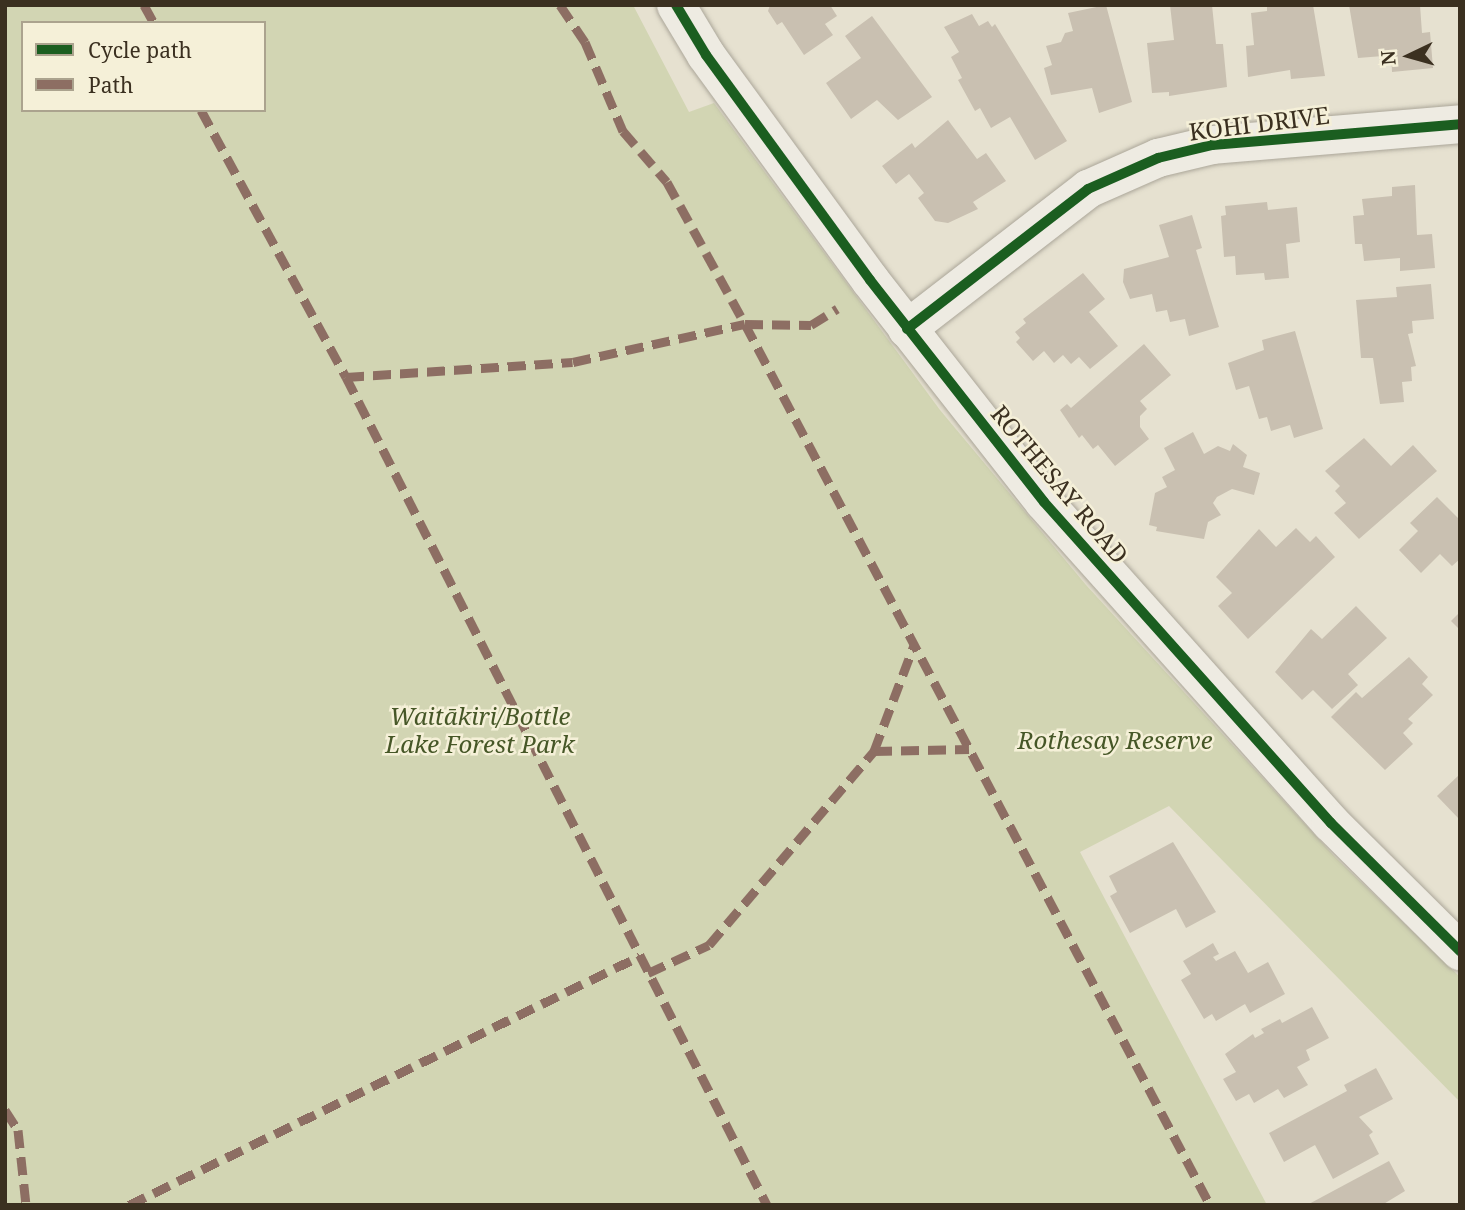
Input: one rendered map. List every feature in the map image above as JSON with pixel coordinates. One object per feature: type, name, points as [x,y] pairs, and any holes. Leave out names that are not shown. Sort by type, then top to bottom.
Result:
[{"type":"street","name":"ROTHESAY ROAD","points":[[676,5],[714,67],[908,329],[1044,502],[1174,651],[1331,823],[1460,951]]},
{"type":"street","name":"KOHI DRIVE","points":[[908,329],[1088,189],[1158,158],[1212,145],[1460,124]]},
{"type":"green space","name":"Waitākiri/Bottle Lake Forest Park","points":[[5,5],[633,5],[689,112],[714,103],[940,410],[1086,585],[1336,858],[1460,977],[1460,1102],[1169,806],[1080,852],[1267,1205],[5,1205]]},
{"type":"building","points":[[770,5],[830,5],[837,16],[825,24],[833,35],[804,55],[782,22],[777,25],[768,11]]},
{"type":"building","points":[[1106,5],[1132,102],[1099,113],[1092,88],[1051,95],[1044,68],[1052,65],[1046,46],[1061,42],[1065,33],[1073,31],[1068,13]]},
{"type":"building","points":[[1170,5],[1212,5],[1216,44],[1223,44],[1227,87],[1169,96],[1169,92],[1152,93],[1147,43],[1174,40]]},
{"type":"building","points":[[1267,5],[1313,5],[1325,76],[1291,79],[1290,70],[1248,77],[1246,46],[1254,45],[1251,13],[1267,11]]},
{"type":"building","points":[[1349,5],[1420,5],[1422,33],[1430,32],[1433,68],[1392,72],[1391,50],[1383,51],[1383,56],[1358,58]]},
{"type":"building","points":[[972,14],[979,26],[988,21],[992,27],[995,24],[1067,141],[1035,160],[1010,117],[991,128],[980,108],[975,111],[958,80],[962,78],[951,57],[959,52],[944,27]]},
{"type":"building","points":[[872,16],[932,97],[898,120],[877,100],[851,119],[826,83],[861,58],[845,36]]},
{"type":"building","points":[[948,120],[977,159],[986,153],[1006,181],[973,202],[978,209],[948,223],[935,221],[918,198],[924,193],[909,174],[896,184],[882,166],[912,143],[915,148]]},
{"type":"building","points":[[1415,185],[1417,235],[1432,234],[1435,268],[1400,271],[1400,258],[1364,261],[1362,244],[1355,244],[1353,216],[1364,215],[1362,199],[1392,196],[1392,187]]},
{"type":"building","points":[[1267,202],[1268,210],[1297,207],[1300,242],[1286,244],[1289,278],[1265,280],[1264,273],[1236,275],[1235,256],[1224,257],[1221,216],[1226,215],[1225,206]]},
{"type":"building","points":[[1192,215],[1202,248],[1196,250],[1219,327],[1189,336],[1185,319],[1170,322],[1167,310],[1156,312],[1152,294],[1130,299],[1123,282],[1124,269],[1169,257],[1159,225]]},
{"type":"building","points":[[1083,273],[1105,299],[1089,312],[1118,346],[1090,369],[1079,357],[1071,364],[1063,355],[1054,363],[1044,351],[1033,361],[1016,342],[1020,338],[1015,332],[1026,323],[1023,319]]},
{"type":"building","points":[[1431,284],[1434,319],[1412,321],[1413,333],[1408,334],[1416,366],[1411,367],[1412,381],[1402,382],[1404,402],[1380,404],[1373,358],[1361,358],[1356,300],[1397,297],[1396,287]]},
{"type":"building","points":[[1295,331],[1323,429],[1294,438],[1290,425],[1271,431],[1267,417],[1259,419],[1249,386],[1236,390],[1228,363],[1264,350],[1262,340]]},
{"type":"building","points":[[1144,344],[1171,375],[1140,401],[1147,409],[1140,416],[1140,427],[1149,439],[1115,466],[1098,445],[1093,449],[1082,435],[1079,438],[1060,410],[1067,404],[1071,408]]},
{"type":"building","points":[[1193,432],[1204,454],[1218,446],[1230,451],[1233,444],[1247,455],[1243,467],[1260,473],[1254,495],[1232,489],[1217,497],[1213,503],[1221,515],[1208,522],[1204,539],[1156,531],[1157,527],[1149,525],[1155,493],[1167,487],[1162,477],[1175,470],[1164,448]]},
{"type":"building","points":[[1364,438],[1391,466],[1413,445],[1437,471],[1359,539],[1334,513],[1346,503],[1335,491],[1340,486],[1325,471]]},
{"type":"building","points":[[1437,497],[1460,520],[1460,559],[1452,566],[1440,554],[1421,573],[1399,550],[1418,531],[1410,523]]},
{"type":"building","points":[[1296,528],[1310,542],[1316,536],[1335,557],[1248,639],[1218,606],[1232,593],[1216,577],[1259,529],[1276,547]]},
{"type":"building","points":[[1356,606],[1387,638],[1348,674],[1358,685],[1332,709],[1313,690],[1302,700],[1275,672],[1311,629],[1322,639]]},
{"type":"building","points":[[1460,612],[1460,630],[1451,621]]},
{"type":"building","points":[[1409,657],[1428,677],[1422,684],[1433,695],[1408,719],[1413,723],[1403,733],[1413,744],[1385,770],[1331,717],[1356,692],[1362,698]]},
{"type":"building","points":[[1460,774],[1460,820],[1437,796]]},
{"type":"building","points":[[1173,842],[1216,912],[1186,928],[1176,909],[1130,933],[1110,896],[1117,892],[1109,876]]},
{"type":"building","points":[[1213,943],[1219,954],[1213,957],[1216,961],[1235,951],[1248,973],[1268,962],[1285,994],[1250,1013],[1245,1004],[1216,1021],[1212,1014],[1204,1019],[1181,980],[1191,974],[1183,961]]},
{"type":"building","points":[[1312,1007],[1329,1038],[1306,1050],[1310,1060],[1297,1067],[1308,1085],[1284,1098],[1278,1089],[1254,1103],[1249,1094],[1236,1101],[1223,1079],[1236,1072],[1225,1054],[1253,1034],[1255,1038],[1264,1033],[1261,1029],[1280,1019],[1282,1023]]},
{"type":"building","points":[[1376,1068],[1393,1099],[1359,1117],[1373,1132],[1369,1135],[1379,1154],[1333,1179],[1315,1145],[1284,1162],[1269,1133],[1347,1091],[1344,1085]]},
{"type":"building","points":[[1389,1161],[1405,1191],[1382,1205],[1307,1205]]},
{"type":"marked path","points":[[144,5],[153,21]]},
{"type":"marked path","points":[[560,5],[585,42],[623,131],[667,182],[745,324],[1210,1205]]},
{"type":"marked path","points":[[202,112],[346,377],[767,1205]]},
{"type":"marked path","points":[[346,377],[573,362],[745,324],[811,325],[837,309]]},
{"type":"marked path","points":[[648,973],[709,945],[874,751],[914,645]]},
{"type":"marked path","points":[[874,751],[969,749]]},
{"type":"marked path","points":[[129,1205],[640,956]]},
{"type":"marked path","points":[[5,1110],[18,1130],[26,1205]]},
{"type":"cycle path","points":[[676,5],[706,55],[870,280],[1044,502],[1331,823],[1460,951]]},
{"type":"cycle path","points":[[907,329],[1088,189],[1158,158],[1212,145],[1460,124]]},
{"type":"park label","name":"Rothesay Reserve","points":[[1115,740]]}]
